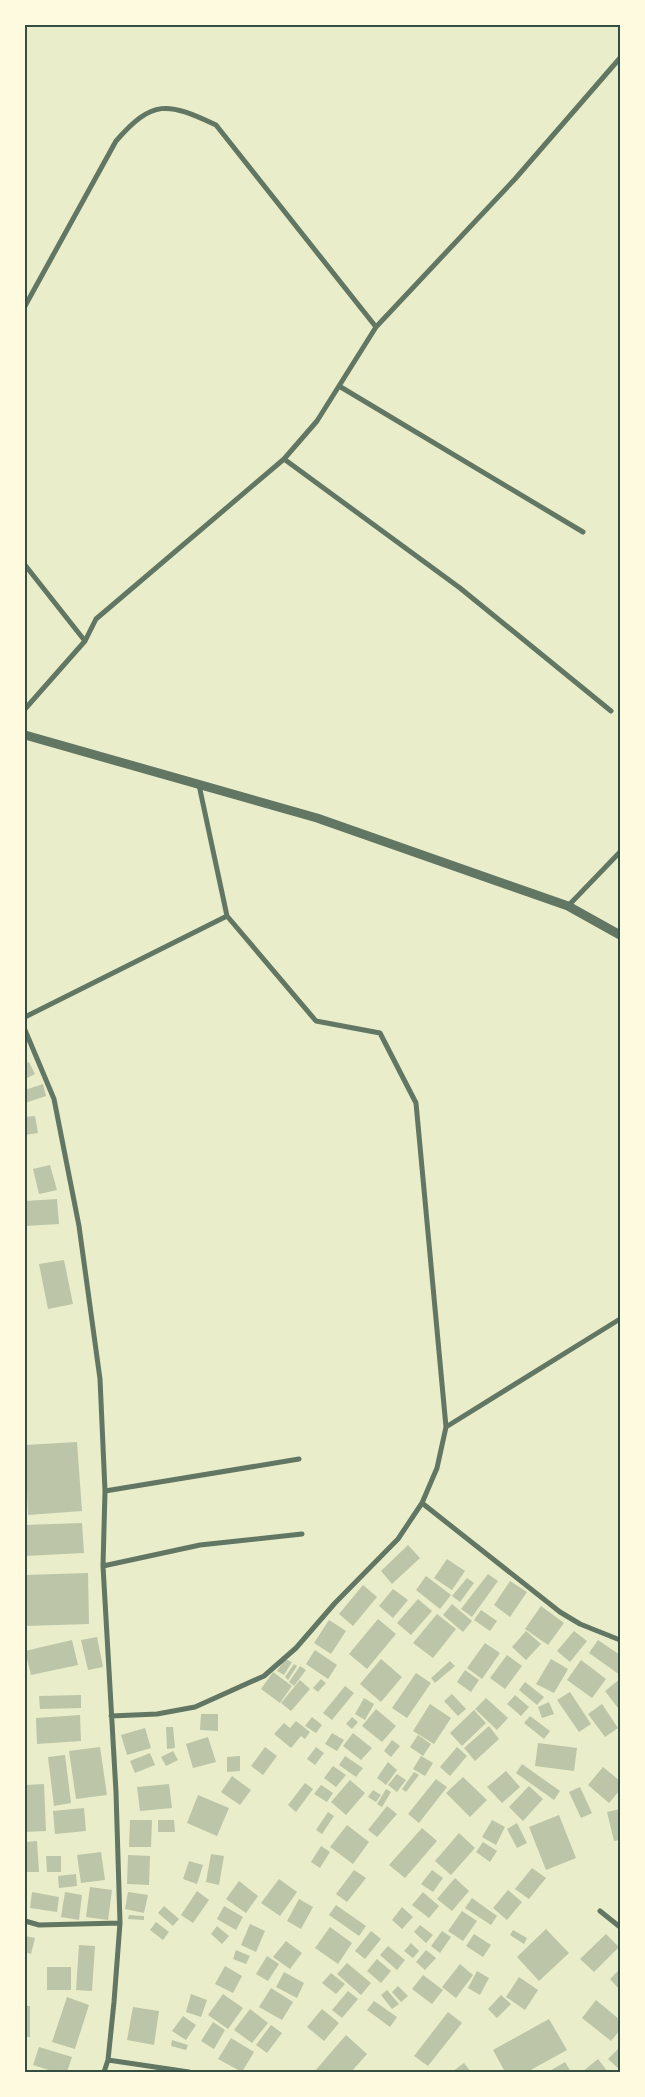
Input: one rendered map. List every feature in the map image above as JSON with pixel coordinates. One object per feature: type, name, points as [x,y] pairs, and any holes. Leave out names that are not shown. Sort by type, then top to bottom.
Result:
[{"type":"street","points":[[25,709],[85,641],[96,619],[284,459],[317,421],[376,327],[515,179],[620,58]]},
{"type":"street","points":[[25,306],[116,141],[135,119],[160,107],[185,110],[216,125],[376,327]]},
{"type":"street","points":[[339,386],[583,532]]},
{"type":"street","points":[[284,459],[460,588],[610,711]]},
{"type":"street","points":[[25,565],[85,641]]},
{"type":"street","points":[[25,735],[317,818],[568,906],[620,935]]},
{"type":"street","points":[[111,1716],[157,1714],[195,1708],[264,1676],[296,1648],[335,1602],[398,1539],[422,1504],[437,1468],[446,1427],[416,1103],[380,1032],[316,1021],[227,916],[200,785]]},
{"type":"street","points":[[568,906],[620,852]]},
{"type":"street","points":[[25,1017],[227,916]]},
{"type":"street","points":[[25,1030],[54,1099],[79,1226],[100,1379],[104,1491],[103,1566],[116,1792],[120,1923],[108,2060],[104,2072]]},
{"type":"street","points":[[446,1427],[620,1319]]},
{"type":"street","points":[[104,1491],[299,1459]]},
{"type":"street","points":[[422,1504],[554,1607],[580,1624],[620,1640]]},
{"type":"street","points":[[103,1566],[200,1545],[302,1534]]},
{"type":"street","points":[[600,1911],[620,1927]]},
{"type":"street","points":[[25,1921],[39,1925],[120,1923]]},
{"type":"street","points":[[108,2060],[189,2072]]},
{"type":"building","points":[[29,1062],[35,1074],[25,1079],[25,1064]]},
{"type":"building","points":[[43,1084],[46,1096],[25,1103],[25,1090]]},
{"type":"building","points":[[35,1116],[38,1133],[25,1135],[25,1117]]},
{"type":"building","points":[[50,1165],[57,1190],[39,1194],[33,1169]]},
{"type":"building","points":[[57,1199],[59,1224],[25,1226],[25,1201]]},
{"type":"building","points":[[64,1260],[73,1304],[48,1309],[39,1264]]},
{"type":"building","points":[[77,1442],[82,1511],[28,1515],[25,1445]]},
{"type":"building","points":[[82,1523],[84,1553],[25,1556],[25,1525]]},
{"type":"building","points":[[408,1545],[420,1558],[392,1584],[381,1571]]},
{"type":"building","points":[[447,1559],[465,1571],[452,1590],[434,1578]]},
{"type":"building","points":[[88,1573],[89,1624],[25,1626],[25,1575]]},
{"type":"building","points":[[488,1574],[498,1581],[472,1617],[461,1609]]},
{"type":"building","points":[[426,1576],[451,1595],[440,1609],[416,1590]]},
{"type":"building","points":[[467,1578],[474,1583],[460,1602],[452,1596]]},
{"type":"building","points":[[510,1581],[527,1592],[510,1617],[494,1605]]},
{"type":"building","points":[[363,1585],[377,1597],[353,1626],[339,1614]]},
{"type":"building","points":[[393,1589],[408,1600],[393,1618],[379,1606]]},
{"type":"building","points":[[418,1599],[432,1611],[411,1635],[397,1623]]},
{"type":"building","points":[[452,1604],[472,1621],[463,1632],[443,1615]]},
{"type":"building","points":[[541,1606],[564,1623],[548,1645],[525,1629]]},
{"type":"building","points":[[481,1610],[497,1621],[490,1631],[474,1620]]},
{"type":"building","points":[[437,1614],[456,1629],[433,1658],[413,1643]]},
{"type":"building","points":[[378,1619],[396,1634],[367,1669],[349,1654]]},
{"type":"building","points":[[329,1620],[346,1631],[331,1654],[314,1643]]},
{"type":"building","points":[[526,1631],[541,1644],[526,1660],[512,1647]]},
{"type":"building","points":[[574,1631],[587,1641],[570,1662],[557,1651]]},
{"type":"building","points":[[97,1637],[103,1667],[88,1670],[81,1640]]},
{"type":"building","points":[[72,1640],[78,1665],[31,1675],[25,1651]]},
{"type":"building","points":[[598,1640],[620,1655],[620,1675],[589,1653]]},
{"type":"building","points":[[485,1643],[500,1653],[482,1679],[467,1668]]},
{"type":"building","points":[[315,1650],[337,1665],[328,1679],[306,1664]]},
{"type":"building","points":[[507,1655],[522,1666],[505,1689],[490,1678]]},
{"type":"building","points":[[285,1659],[292,1662],[284,1675],[277,1671]]},
{"type":"building","points":[[381,1659],[402,1677],[381,1702],[360,1684]]},
{"type":"building","points":[[551,1659],[568,1669],[554,1693],[536,1684]]},
{"type":"building","points":[[581,1660],[606,1679],[592,1698],[567,1680]]},
{"type":"building","points":[[450,1661],[455,1666],[435,1683],[431,1678]]},
{"type":"building","points":[[294,1664],[297,1666],[288,1680],[285,1677]]},
{"type":"building","points":[[300,1666],[306,1670],[294,1686],[289,1682]]},
{"type":"building","points":[[465,1670],[479,1680],[471,1692],[457,1682]]},
{"type":"building","points":[[273,1672],[292,1686],[280,1703],[261,1689]]},
{"type":"building","points":[[416,1673],[431,1683],[407,1718],[392,1708]]},
{"type":"building","points":[[321,1679],[326,1683],[318,1692],[313,1688]]},
{"type":"building","points":[[620,1679],[620,1706],[618,1708],[605,1691]]},
{"type":"building","points":[[300,1680],[310,1689],[291,1711],[281,1703]]},
{"type":"building","points":[[525,1682],[544,1697],[537,1705],[519,1690]]},
{"type":"building","points":[[345,1686],[354,1693],[332,1720],[323,1713]]},
{"type":"building","points":[[570,1692],[591,1724],[579,1732],[557,1700]]},
{"type":"building","points":[[452,1694],[466,1709],[458,1716],[444,1701]]},
{"type":"building","points":[[81,1695],[81,1708],[40,1709],[39,1696]]},
{"type":"building","points":[[515,1695],[529,1707],[521,1716],[507,1704]]},
{"type":"building","points":[[364,1698],[374,1704],[365,1720],[355,1714]]},
{"type":"building","points":[[486,1698],[508,1718],[497,1730],[475,1709]]},
{"type":"building","points":[[549,1702],[554,1714],[542,1718],[538,1707]]},
{"type":"building","points":[[430,1704],[451,1718],[434,1744],[413,1731]]},
{"type":"building","points":[[602,1704],[618,1728],[605,1737],[588,1714]]},
{"type":"building","points":[[376,1709],[396,1726],[382,1742],[362,1726]]},
{"type":"building","points":[[474,1710],[486,1723],[462,1746],[450,1733]]},
{"type":"building","points":[[201,1714],[218,1714],[218,1731],[200,1730]]},
{"type":"building","points":[[80,1715],[81,1741],[37,1744],[36,1718]]},
{"type":"building","points":[[530,1716],[550,1731],[544,1739],[524,1723]]},
{"type":"building","points":[[312,1717],[322,1725],[316,1733],[305,1726]]},
{"type":"building","points":[[352,1717],[358,1722],[352,1729],[346,1724]]},
{"type":"building","points":[[296,1721],[310,1732],[305,1739],[301,1736],[291,1748],[274,1734],[284,1723],[290,1728]]},
{"type":"building","points":[[489,1726],[499,1739],[475,1761],[464,1748]]},
{"type":"building","points":[[166,1727],[173,1727],[175,1748],[167,1749]]},
{"type":"building","points":[[145,1728],[151,1748],[127,1755],[121,1735]]},
{"type":"building","points":[[332,1733],[344,1740],[337,1751],[325,1744]]},
{"type":"building","points":[[353,1733],[372,1748],[361,1760],[343,1746]]},
{"type":"building","points":[[418,1735],[431,1744],[423,1756],[410,1747]]},
{"type":"building","points":[[208,1737],[216,1762],[193,1768],[186,1744]]},
{"type":"building","points":[[392,1740],[400,1746],[391,1757],[384,1751]]},
{"type":"building","points":[[538,1743],[577,1748],[574,1771],[535,1766]]},
{"type":"building","points":[[100,1747],[107,1795],[76,1799],[69,1751]]},
{"type":"building","points":[[265,1747],[277,1756],[263,1775],[251,1766]]},
{"type":"building","points":[[316,1747],[324,1753],[315,1765],[307,1759]]},
{"type":"building","points":[[457,1747],[467,1756],[450,1776],[440,1767]]},
{"type":"building","points":[[173,1751],[178,1760],[166,1766],[161,1757]]},
{"type":"building","points":[[150,1753],[155,1765],[135,1773],[130,1761]]},
{"type":"building","points":[[65,1755],[71,1803],[54,1806],[48,1757]]},
{"type":"building","points":[[240,1756],[240,1771],[227,1772],[227,1757]]},
{"type":"building","points":[[345,1756],[363,1768],[356,1777],[339,1765]]},
{"type":"building","points":[[421,1756],[433,1763],[425,1776],[413,1769]]},
{"type":"building","points":[[388,1762],[397,1770],[386,1785],[377,1778]]},
{"type":"building","points":[[522,1764],[560,1791],[554,1800],[516,1773]]},
{"type":"building","points":[[333,1766],[346,1775],[336,1787],[324,1778]]},
{"type":"building","points":[[603,1767],[620,1781],[620,1790],[609,1803],[588,1785]]},
{"type":"building","points":[[506,1771],[520,1787],[502,1803],[487,1787]]},
{"type":"building","points":[[414,1772],[419,1775],[406,1792],[402,1789]]},
{"type":"building","points":[[397,1774],[406,1780],[397,1792],[388,1785]]},
{"type":"building","points":[[232,1776],[251,1790],[240,1805],[221,1792]]},
{"type":"building","points":[[463,1777],[487,1800],[470,1817],[446,1793]]},
{"type":"building","points":[[436,1779],[447,1787],[419,1823],[408,1814]]},
{"type":"building","points":[[350,1780],[365,1793],[346,1815],[331,1802]]},
{"type":"building","points":[[305,1783],[313,1789],[296,1812],[288,1805]]},
{"type":"building","points":[[44,1784],[46,1831],[25,1832],[25,1785]]},
{"type":"building","points":[[169,1784],[172,1808],[140,1811],[137,1787]]},
{"type":"building","points":[[321,1785],[333,1793],[327,1802],[314,1794]]},
{"type":"building","points":[[529,1786],[543,1799],[523,1821],[509,1807]]},
{"type":"building","points":[[580,1787],[592,1813],[581,1818],[569,1792]]},
{"type":"building","points":[[386,1789],[391,1792],[382,1807],[377,1804]]},
{"type":"building","points":[[373,1790],[381,1795],[376,1802],[368,1797]]},
{"type":"building","points":[[198,1795],[229,1808],[217,1836],[187,1823]]},
{"type":"building","points":[[387,1806],[397,1814],[377,1837],[368,1830]]},
{"type":"building","points":[[84,1808],[86,1831],[55,1834],[53,1811]]},
{"type":"building","points":[[620,1809],[620,1840],[614,1841],[607,1812]]},
{"type":"building","points":[[328,1812],[334,1816],[322,1834],[316,1830]]},
{"type":"building","points":[[559,1815],[576,1858],[546,1870],[529,1827]]},
{"type":"building","points":[[130,1820],[152,1820],[151,1847],[129,1847]]},
{"type":"building","points":[[158,1820],[174,1820],[175,1832],[158,1832]]},
{"type":"building","points":[[492,1820],[505,1827],[496,1845],[482,1837]]},
{"type":"building","points":[[517,1823],[527,1843],[517,1848],[507,1829]]},
{"type":"building","points":[[347,1825],[369,1842],[353,1864],[330,1847]]},
{"type":"building","points":[[422,1828],[437,1841],[405,1878],[389,1865]]},
{"type":"building","points":[[459,1833],[475,1848],[451,1875],[435,1861]]},
{"type":"building","points":[[37,1841],[39,1872],[25,1872],[25,1842]]},
{"type":"building","points":[[483,1842],[497,1851],[490,1862],[476,1852]]},
{"type":"building","points":[[321,1846],[330,1852],[320,1868],[311,1862]]},
{"type":"building","points":[[101,1852],[105,1880],[81,1883],[77,1855]]},
{"type":"building","points":[[211,1854],[224,1856],[219,1885],[206,1882]]},
{"type":"building","points":[[128,1855],[150,1856],[149,1885],[127,1884]]},
{"type":"building","points":[[46,1856],[61,1856],[61,1872],[47,1872]]},
{"type":"building","points":[[189,1861],[203,1865],[197,1884],[183,1879]]},
{"type":"building","points":[[532,1868],[546,1878],[529,1899],[515,1889]]},
{"type":"building","points":[[354,1870],[366,1878],[347,1902],[336,1894]]},
{"type":"building","points":[[432,1870],[443,1878],[433,1892],[421,1884]]},
{"type":"building","points":[[76,1874],[77,1886],[59,1888],[58,1876]]},
{"type":"building","points":[[455,1878],[469,1891],[452,1911],[437,1899]]},
{"type":"building","points":[[279,1879],[297,1892],[280,1916],[261,1903]]},
{"type":"building","points":[[239,1881],[258,1896],[246,1913],[226,1899]]},
{"type":"building","points":[[90,1887],[112,1890],[108,1920],[86,1917]]},
{"type":"building","points":[[508,1890],[522,1902],[507,1920],[493,1908]]},
{"type":"building","points":[[197,1891],[209,1900],[193,1923],[181,1915]]},
{"type":"building","points":[[32,1892],[59,1897],[57,1912],[30,1908]]},
{"type":"building","points":[[65,1892],[82,1895],[79,1920],[61,1917]]},
{"type":"building","points":[[128,1892],[148,1895],[144,1913],[125,1909]]},
{"type":"building","points":[[423,1892],[439,1906],[429,1918],[412,1905]]},
{"type":"building","points":[[472,1898],[497,1916],[491,1925],[465,1908]]},
{"type":"building","points":[[299,1899],[313,1907],[301,1929],[287,1921]]},
{"type":"building","points":[[336,1905],[366,1926],[359,1936],[329,1915]]},
{"type":"building","points":[[164,1906],[179,1919],[173,1926],[158,1913]]},
{"type":"building","points":[[224,1906],[243,1917],[236,1930],[217,1919]]},
{"type":"building","points":[[402,1907],[413,1917],[402,1929],[392,1920]]},
{"type":"building","points":[[462,1911],[477,1921],[463,1941],[448,1931]]},
{"type":"building","points":[[129,1915],[144,1916],[144,1920],[128,1919]]},
{"type":"building","points":[[156,1922],[169,1932],[163,1940],[150,1930]]},
{"type":"building","points":[[250,1924],[265,1931],[256,1952],[241,1945]]},
{"type":"building","points":[[420,1925],[433,1935],[426,1943],[414,1932]]},
{"type":"building","points":[[217,1926],[229,1936],[222,1944],[211,1934]]},
{"type":"building","points":[[330,1927],[352,1943],[338,1964],[315,1948]]},
{"type":"building","points":[[546,1929],[569,1953],[539,1981],[517,1957]]},
{"type":"building","points":[[513,1930],[527,1938],[524,1944],[510,1935]]},
{"type":"building","points":[[371,1931],[381,1939],[365,1959],[355,1951]]},
{"type":"building","points":[[442,1931],[451,1937],[440,1953],[431,1946]]},
{"type":"building","points":[[474,1934],[491,1945],[483,1957],[466,1946]]},
{"type":"building","points":[[606,1934],[619,1947],[594,1972],[580,1959]]},
{"type":"building","points":[[25,1936],[35,1938],[31,1954],[25,1952]]},
{"type":"building","points":[[286,1941],[302,1953],[290,1969],[273,1957]]},
{"type":"building","points":[[411,1943],[419,1951],[413,1958],[404,1951]]},
{"type":"building","points":[[79,1945],[95,1946],[92,1991],[76,1990]]},
{"type":"building","points":[[388,1946],[405,1960],[397,1970],[380,1955]]},
{"type":"building","points":[[236,1950],[250,1956],[246,1964],[233,1959]]},
{"type":"building","points":[[426,1950],[436,1958],[425,1970],[416,1962]]},
{"type":"building","points":[[267,1956],[279,1964],[268,1981],[256,1974]]},
{"type":"building","points":[[377,1959],[391,1971],[381,1983],[367,1971]]},
{"type":"building","points":[[347,1963],[371,1983],[361,1995],[337,1974]]},
{"type":"building","points":[[460,1964],[473,1975],[456,1998],[442,1987]]},
{"type":"building","points":[[225,1966],[242,1976],[233,1993],[215,1984]]},
{"type":"building","points":[[47,1967],[71,1967],[71,1990],[47,1990]]},
{"type":"building","points":[[620,1969],[620,1990],[610,1979]]},
{"type":"building","points":[[477,1971],[489,1978],[480,1995],[468,1988]]},
{"type":"building","points":[[284,1972],[304,1983],[297,1998],[276,1987]]},
{"type":"building","points":[[331,1973],[345,1984],[336,1994],[322,1983]]},
{"type":"building","points":[[423,1975],[443,1990],[432,2004],[412,1989]]},
{"type":"building","points":[[519,1977],[538,1990],[525,2010],[506,1997]]},
{"type":"building","points":[[398,1986],[408,1996],[401,2002],[392,1992]]},
{"type":"building","points":[[271,1988],[293,2002],[282,2020],[259,2007]]},
{"type":"building","points":[[387,1990],[399,2004],[392,2009],[381,1995]]},
{"type":"building","points":[[348,1991],[358,1999],[342,2018],[332,2010]]},
{"type":"building","points":[[191,1994],[207,2000],[201,2017],[186,2012]]},
{"type":"building","points":[[223,1994],[243,2008],[228,2029],[208,2015]]},
{"type":"building","points":[[501,1995],[511,2004],[497,2018],[488,2009]]},
{"type":"building","points":[[67,1997],[89,2005],[75,2049],[52,2042]]},
{"type":"building","points":[[596,2000],[620,2020],[620,2030],[611,2041],[582,2018]]},
{"type":"building","points":[[374,2001],[397,2017],[390,2027],[367,2010]]},
{"type":"building","points":[[25,2006],[30,2006],[30,2037],[25,2037]]},
{"type":"building","points":[[133,2007],[159,2011],[154,2045],[127,2040]]},
{"type":"building","points":[[250,2009],[268,2023],[252,2043],[234,2030]]},
{"type":"building","points":[[322,2009],[339,2023],[324,2041],[307,2027]]},
{"type":"building","points":[[448,2012],[462,2023],[428,2066],[414,2056]]},
{"type":"building","points":[[183,2016],[196,2025],[186,2040],[172,2031]]},
{"type":"building","points":[[549,2019],[567,2050],[527,2072],[505,2072],[493,2050]]},
{"type":"building","points":[[213,2022],[225,2030],[214,2049],[201,2041]]},
{"type":"building","points":[[271,2025],[282,2033],[267,2053],[256,2045]]},
{"type":"building","points":[[346,2035],[367,2054],[351,2072],[314,2072]]},
{"type":"building","points":[[231,2038],[254,2052],[242,2072],[218,2059]]},
{"type":"building","points":[[172,2040],[188,2045],[186,2050],[171,2046]]},
{"type":"building","points":[[39,2047],[72,2057],[67,2072],[55,2072],[33,2065]]},
{"type":"building","points":[[620,2047],[620,2070],[608,2059]]},
{"type":"building","points":[[598,2059],[608,2072],[582,2072]]},
{"type":"building","points":[[565,2062],[571,2072],[548,2072]]},
{"type":"building","points":[[464,2063],[471,2072],[452,2072]]}]
